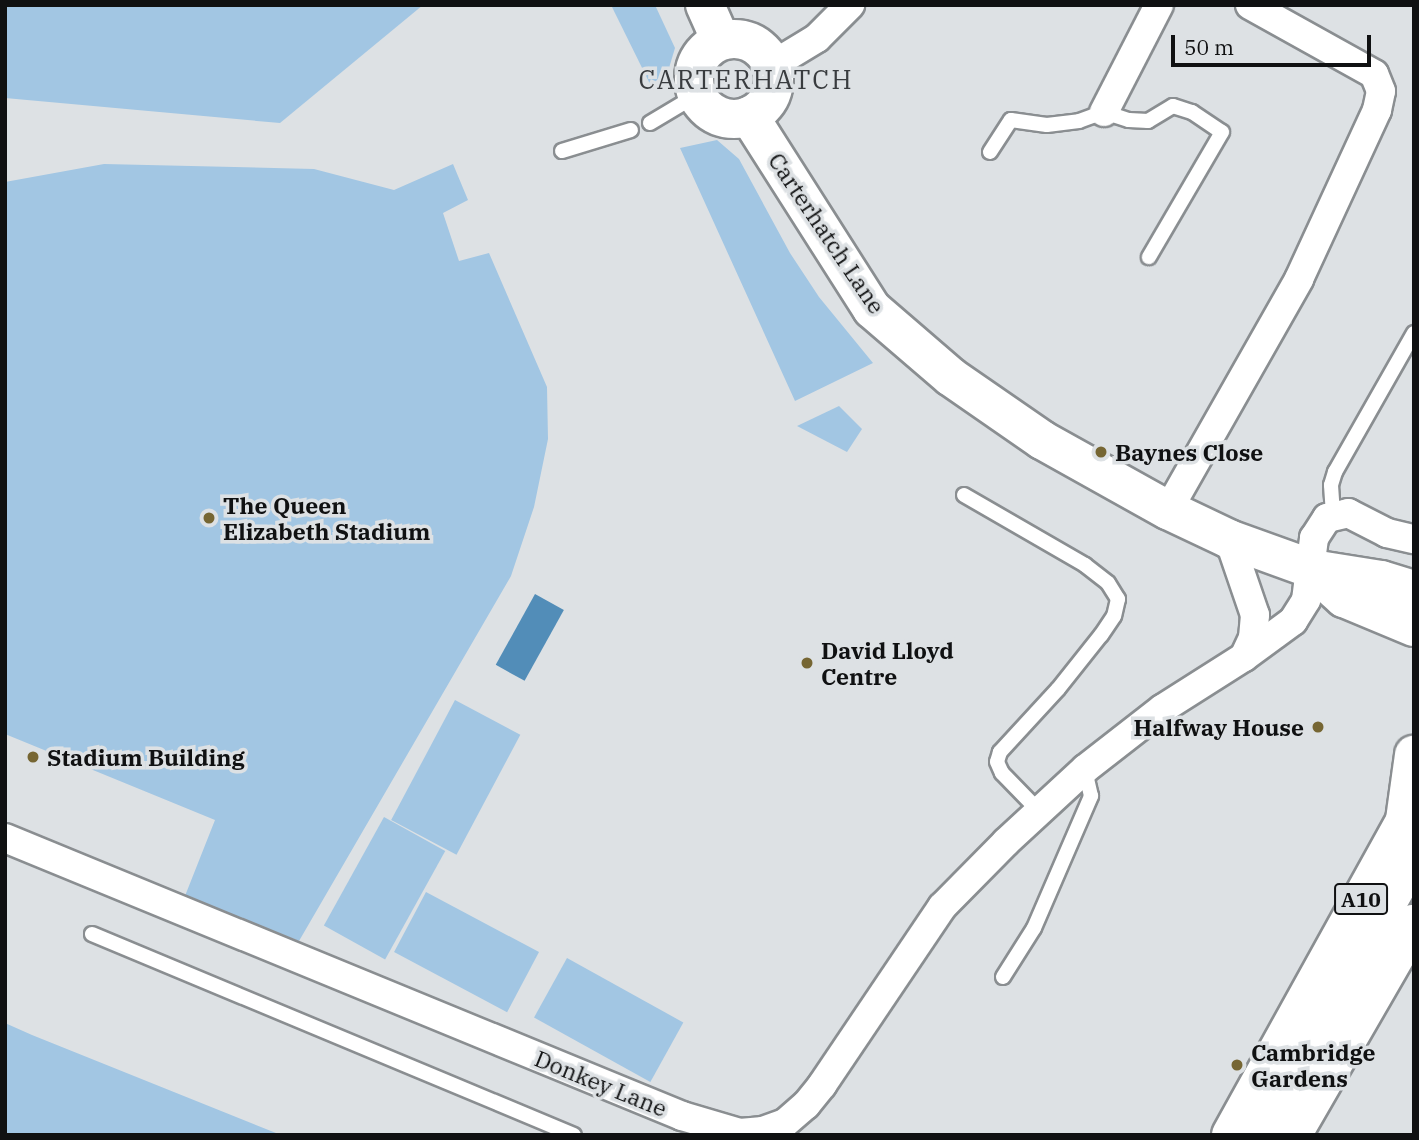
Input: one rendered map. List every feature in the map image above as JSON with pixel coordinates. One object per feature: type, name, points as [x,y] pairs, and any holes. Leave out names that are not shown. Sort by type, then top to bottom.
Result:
[{"type":"main road","points":[[705,5],[721,41]]},
{"type":"main road","points":[[721,41],[748,42],[760,49],[771,66],[772,90],[766,103],[749,116],[721,117],[709,111],[697,95],[696,67],[702,55],[721,41]]},
{"type":"main road","name":"Carterhatch Lane","points":[[749,116],[872,309],[951,377],[1031,432],[1167,510],[1230,539],[1312,569],[1381,580],[1410,607]]},
{"type":"main road","points":[[1411,827],[1414,755]]},
{"type":"main road","name":"A10","points":[[1231,1135],[1411,827]]},
{"type":"main road","name":"A10","points":[[1257,1135],[1411,827]]},
{"type":"main road","name":"A10","points":[[1292,1135],[1414,924]]},
{"type":"street","points":[[1104,112],[1159,5]]},
{"type":"street","points":[[1167,510],[1299,279],[1377,110],[1381,91],[1374,74],[1250,5]]},
{"type":"street","points":[[771,66],[817,38],[843,8]]},
{"type":"street","points":[[1333,514],[1348,513],[1387,533],[1414,539]]},
{"type":"street","name":"Donkey Lane","points":[[5,838],[706,1125],[740,1133],[786,1129],[822,1085],[942,908],[1085,769],[1162,709],[1285,628],[1301,610],[1312,569],[1314,538],[1322,523],[1333,514]]},
{"type":"street","points":[[1230,539],[1255,615],[1253,638],[1244,657]]},
{"type":"lane","points":[[650,123],[697,95]]},
{"type":"lane","points":[[990,152],[1011,120],[1047,125],[1079,121],[1104,112],[1129,120],[1148,121],[1173,106],[1192,112],[1222,132],[1149,257]]},
{"type":"lane","points":[[562,151],[631,130]]},
{"type":"lane","points":[[1333,514],[1331,485],[1335,472],[1414,333]]},
{"type":"lane","points":[[964,495],[1085,565],[1108,583],[1118,599],[1114,616],[1101,635],[1058,689],[1000,752],[997,762],[1002,773],[1039,811]]},
{"type":"lane","points":[[1003,977],[1034,928],[1091,796],[1085,769]]},
{"type":"lane","points":[[92,934],[574,1135]]},
{"type":"shaded area","points":[[5,5],[423,5],[280,123],[5,98]]},
{"type":"shaded area","points":[[611,5],[655,5],[675,48],[669,68],[651,86]]},
{"type":"shaded area","points":[[717,140],[739,159],[790,253],[819,297],[873,363],[795,401],[680,148]]},
{"type":"shaded area","points":[[104,164],[314,169],[394,190],[453,164],[468,200],[443,213],[459,261],[489,253],[547,387],[548,439],[534,507],[511,576],[299,941],[188,897],[183,901],[215,820],[5,734],[5,182]]},
{"type":"shaded area","points":[[839,406],[862,429],[847,452],[797,426]]},
{"type":"shaded area","points":[[535,594],[564,610],[525,681],[496,665]]},
{"type":"shaded area","points":[[455,700],[520,735],[456,855],[391,820]]},
{"type":"shaded area","points":[[384,817],[445,851],[385,959],[324,925]]},
{"type":"shaded area","points":[[426,892],[539,952],[507,1012],[394,952]]},
{"type":"shaded area","points":[[567,958],[683,1022],[650,1082],[534,1017]]},
{"type":"shaded area","points":[[5,1023],[32,1035],[281,1135],[5,1135]]},
{"type":"place","name":"Baynes Close","points":[[1101,452]]},
{"type":"place","name":"The Queen Elizabeth Stadium","points":[[209,518]]},
{"type":"place","name":"David Lloyd Centre","points":[[807,663]]},
{"type":"place","name":"Halfway House","points":[[1318,727]]},
{"type":"place","name":"Stadium Building","points":[[33,757]]},
{"type":"place","name":"Cambridge Gardens","points":[[1237,1065]]},
{"type":"district","name":"CARTERHATCH","points":[[746,80]]}]
